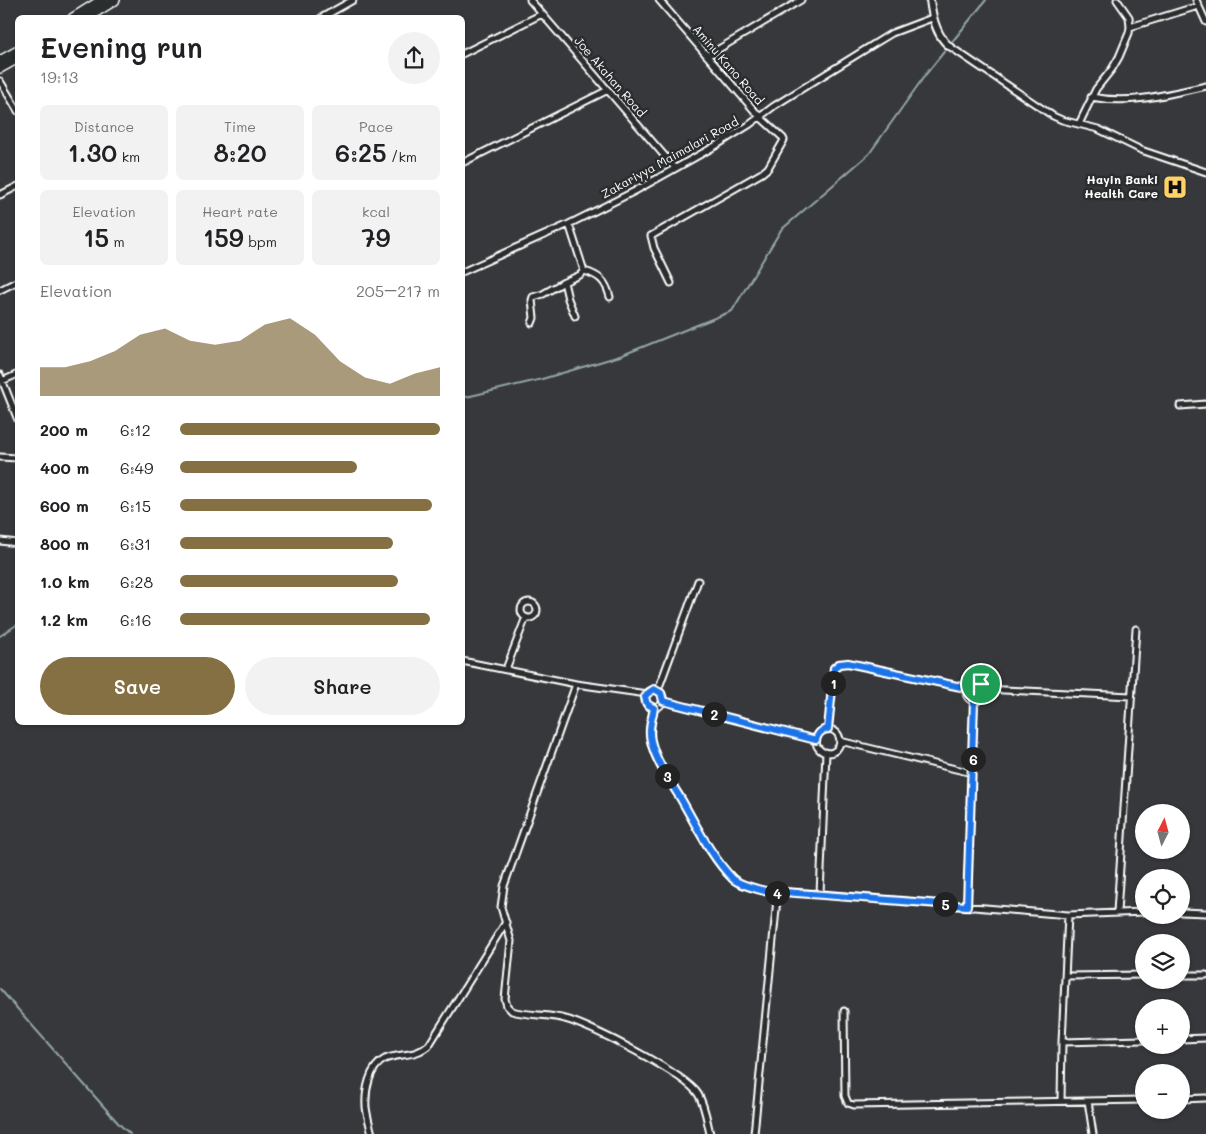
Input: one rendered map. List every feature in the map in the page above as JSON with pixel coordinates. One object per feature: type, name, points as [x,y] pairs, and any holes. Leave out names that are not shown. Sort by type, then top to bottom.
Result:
[{"type":"highway","points":[[78,15],[102,0]]},
{"type":"highway","points":[[91,15],[115,0]]},
{"type":"highway","points":[[0,61],[15,52]]},
{"type":"highway","points":[[0,68],[15,60]]},
{"type":"street","points":[[327,15],[353,0]]},
{"type":"street","name":"Joe Akahan Road","points":[[530,0],[675,168]]},
{"type":"street","name":"Aminu Kano Road","points":[[659,0],[759,116],[784,138],[768,168],[762,173],[651,236],[654,248],[671,283]]},
{"type":"street","points":[[707,56],[801,0]]},
{"type":"street","points":[[930,0],[932,18],[947,44],[1053,116],[1098,129],[1142,150],[1206,172]]},
{"type":"street","points":[[1079,124],[1091,97],[1119,57],[1130,27],[1129,17],[1117,0]]},
{"type":"street","points":[[1130,27],[1196,3],[1206,20]]},
{"type":"street","points":[[465,52],[542,14]]},
{"type":"street","name":"Zakariyya Maimalari Road","points":[[465,271],[569,224],[635,191],[717,145],[749,125],[759,116],[886,37],[932,18]]},
{"type":"street","points":[[0,81],[15,106]]},
{"type":"street","points":[[1091,97],[1112,101],[1136,100],[1206,86]]},
{"type":"street","points":[[465,162],[608,90]]},
{"type":"street","points":[[0,195],[15,188]]},
{"type":"street","points":[[569,224],[584,270],[600,277],[606,283],[610,296]]},
{"type":"street","points":[[532,323],[534,318],[533,297],[543,294],[580,275],[584,270]]},
{"type":"street","points":[[0,290],[15,282]]},
{"type":"street","points":[[564,282],[575,316]]},
{"type":"street","points":[[15,375],[1,378],[15,413]]},
{"type":"street","points":[[1180,406],[1206,404]]},
{"type":"street","points":[[0,457],[15,458]]},
{"type":"street","points":[[0,541],[15,542]]},
{"type":"street","points":[[658,690],[698,581]]},
{"type":"street","points":[[506,669],[526,617]]},
{"type":"street","points":[[1117,912],[1136,629]]},
{"type":"street","points":[[465,662],[576,684],[647,694],[654,689],[658,690]]},
{"type":"street","points":[[828,729],[834,668],[839,664],[848,663],[966,688]]},
{"type":"street","points":[[975,682],[981,684],[984,689],[984,695],[980,700],[974,701],[969,699],[966,694],[966,688],[975,682]]},
{"type":"street","points":[[576,684],[504,886],[501,907],[511,941],[505,996],[507,1006],[515,1012],[566,1019],[620,1043],[681,1078],[698,1093],[710,1134]]},
{"type":"street","points":[[984,689],[1131,696]]},
{"type":"street","points":[[658,690],[663,701]]},
{"type":"street","points":[[647,694],[646,701],[650,707],[654,708]]},
{"type":"street","points":[[663,701],[654,708],[650,723],[651,742],[660,765],[717,859],[734,880],[780,894],[784,892],[820,894],[1068,915],[1135,912]]},
{"type":"street","points":[[663,701],[816,740]]},
{"type":"street","points":[[967,906],[974,701]]},
{"type":"street","points":[[840,740],[836,749],[826,752],[819,748],[816,740],[822,730],[828,729],[836,732],[840,740],[972,773]]},
{"type":"street","points":[[820,894],[826,752]]},
{"type":"street","points":[[754,1134],[780,894]]},
{"type":"street","points":[[1190,913],[1206,914]]},
{"type":"street","points":[[1061,1101],[1068,915]]},
{"type":"street","points":[[372,1134],[366,1108],[369,1082],[375,1067],[386,1059],[418,1053],[429,1045],[506,922]]},
{"type":"street","points":[[1066,976],[1135,975]]},
{"type":"street","points":[[1190,975],[1206,975]]},
{"type":"street","points":[[844,1011],[845,1096],[848,1103],[854,1105],[1135,1100]]},
{"type":"street","points":[[1190,1039],[1206,1038]]},
{"type":"street","points":[[1062,1042],[1135,1040]]},
{"type":"street","points":[[1190,1099],[1206,1098]]},
{"type":"street","points":[[1088,1101],[1093,1134]]},
{"type":"waterway","points":[[465,397],[542,379],[620,356],[732,311],[781,230],[869,154],[926,74],[986,0]]},
{"type":"waterway","points":[[0,636],[15,626]]},
{"type":"waterway","points":[[0,989],[119,1124],[130,1134]]},
{"type":"place","name":"Hayin Banki Health Care","points":[[1175,187]]},
{"type":"route","points":[[848,663],[966,688],[975,682],[981,684],[984,689],[984,695],[980,700],[974,701],[967,906],[784,892],[780,894],[734,880],[717,859],[660,765],[651,742],[650,723],[654,708],[647,704],[645,697],[650,691],[658,690],[663,696],[663,701],[816,740],[822,730],[828,729],[834,668],[839,664],[848,663]]}]
